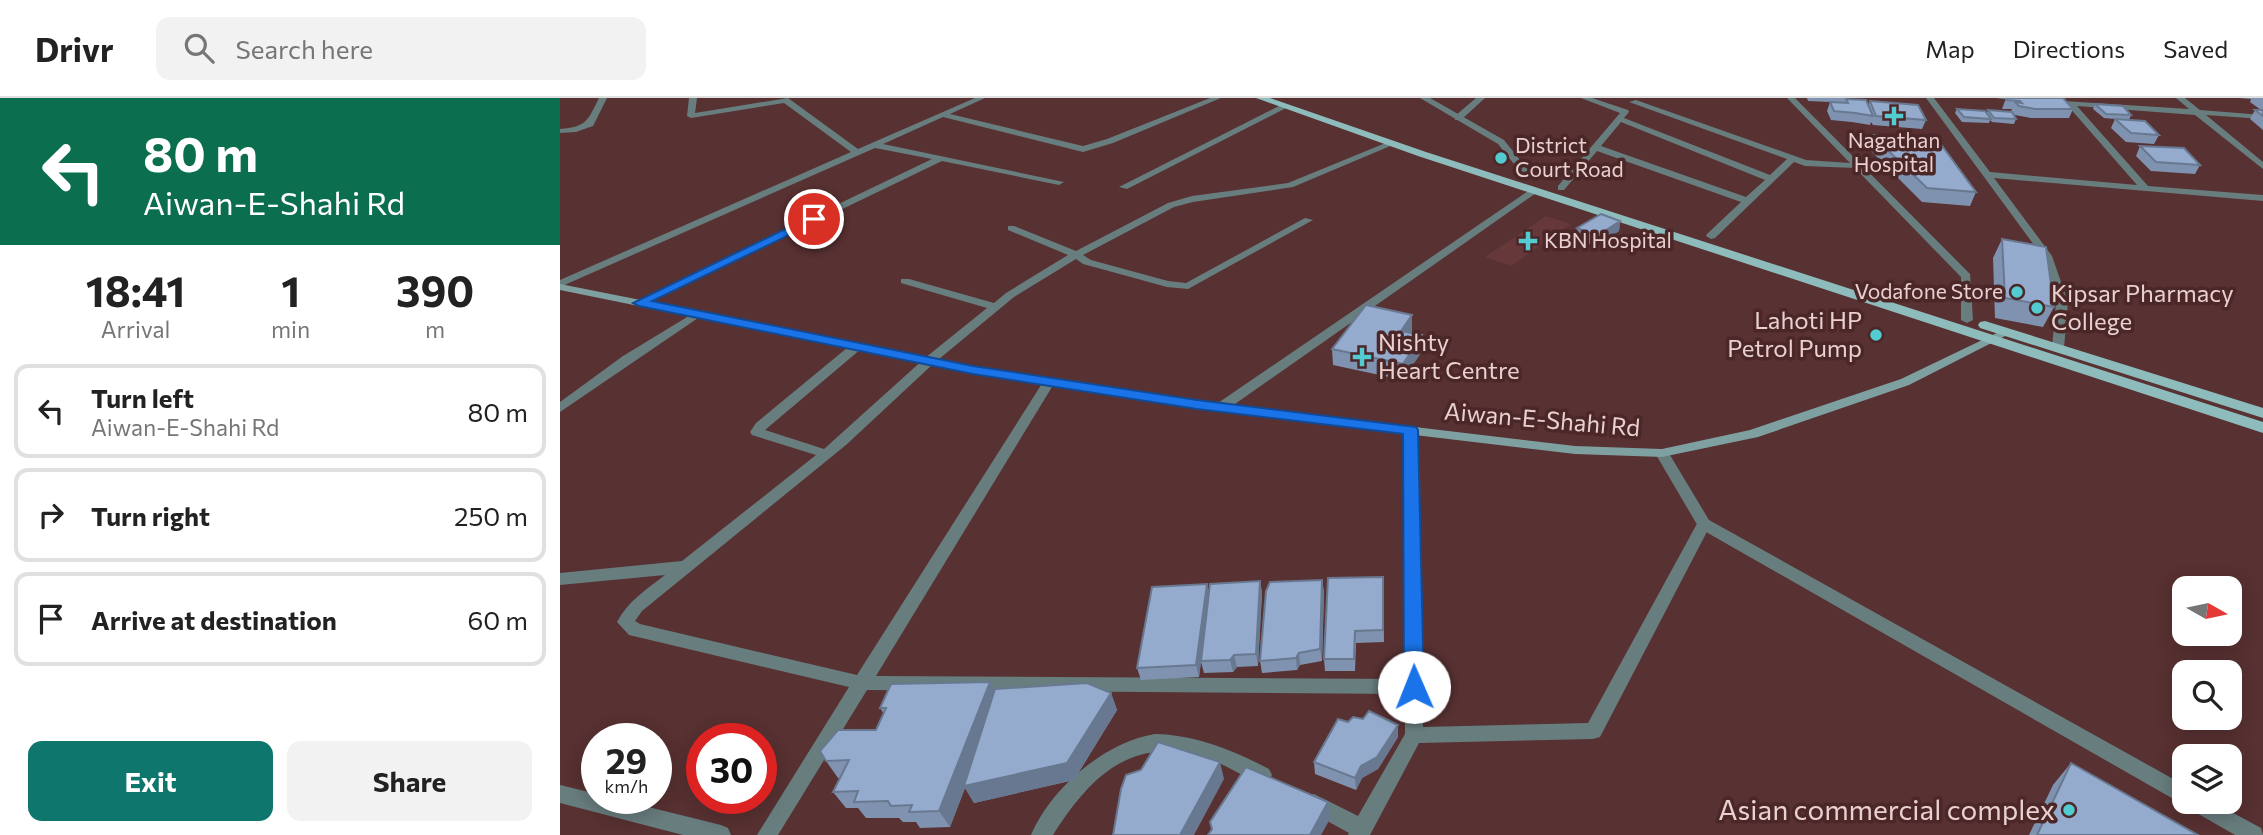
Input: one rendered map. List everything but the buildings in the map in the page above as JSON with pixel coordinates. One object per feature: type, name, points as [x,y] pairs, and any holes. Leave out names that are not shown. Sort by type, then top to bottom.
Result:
[{"type":"main road","points":[[1261,98],[1287,102],[1530,177],[1967,320],[2263,413]]},
{"type":"main road","points":[[1287,102],[1391,144],[2263,428]]},
{"type":"main road","name":"Aiwan-E-Shahi Rd","points":[[560,285],[929,361],[1049,382],[1220,408],[1575,450],[1662,453],[1753,434],[1809,416],[1905,382],[2007,332]]},
{"type":"street","points":[[560,131],[576,130],[590,124],[603,98]]},
{"type":"street","points":[[693,98],[691,116],[785,100],[857,153]]},
{"type":"street","points":[[560,285],[981,98]]},
{"type":"street","points":[[943,115],[1083,149],[1110,141],[1217,98]]},
{"type":"street","points":[[1424,98],[1501,142],[1530,177]]},
{"type":"street","points":[[1458,118],[1481,98]]},
{"type":"street","points":[[1584,98],[1772,178]]},
{"type":"street","points":[[1791,98],[1966,276],[1967,320]]},
{"type":"street","points":[[1930,98],[2047,256],[2063,302],[2058,348]]},
{"type":"street","points":[[2000,98],[2035,101]]},
{"type":"street","points":[[2180,98],[2263,166]]},
{"type":"street","points":[[1561,188],[1635,100],[1792,159],[1828,166],[1857,166]]},
{"type":"street","points":[[1124,187],[1287,102]]},
{"type":"street","points":[[2046,102],[2263,117]]},
{"type":"street","points":[[2070,103],[2146,189]]},
{"type":"street","points":[[1391,144],[1290,185],[1171,205],[1076,255],[1022,288],[929,361],[826,454],[636,607],[625,622],[635,630],[862,682],[1414,687]]},
{"type":"street","points":[[874,145],[1059,182]]},
{"type":"street","points":[[1595,147],[1748,201]]},
{"type":"street","points":[[639,303],[939,159]]},
{"type":"street","points":[[1711,236],[1792,159]]},
{"type":"street","points":[[1988,175],[2263,198]]},
{"type":"street","points":[[1220,408],[1534,191]]},
{"type":"street","points":[[1011,228],[1087,262],[1167,284],[1188,286],[1308,220]]},
{"type":"street","points":[[905,281],[997,307]]},
{"type":"street","points":[[560,408],[627,359],[697,314]]},
{"type":"street","points":[[826,454],[757,432],[857,346]]},
{"type":"street","points":[[767,835],[1049,382]]},
{"type":"street","points":[[1041,835],[1055,813],[1102,764],[1135,746],[1154,742],[1201,748],[1226,756],[1360,832],[1414,735],[1411,430]]},
{"type":"street","points":[[1662,453],[1704,524],[2172,788]]},
{"type":"street","points":[[1414,735],[1592,731],[1704,524]]},
{"type":"street","points":[[560,579],[685,567]]},
{"type":"street","points":[[560,794],[721,835]]},
{"type":"street","points":[[2216,814],[2254,835]]},
{"type":"shaded area","name":"KBN Hospital","points":[[1546,216],[1571,224],[1511,266],[1485,257]]},
{"type":"place","name":"Nagathan Hospital","points":[[1894,116]]},
{"type":"place","name":"District Court Road","points":[[1501,158]]},
{"type":"place","name":"KBN Hospital","points":[[1528,241]]},
{"type":"place","name":"Vodafone Store","points":[[2017,292]]},
{"type":"place","name":"Kipsar Pharmacy College","points":[[2037,308]]},
{"type":"place","name":"Lahoti HP Petrol Pump","points":[[1876,335]]},
{"type":"place","name":"Nishty Heart Centre","points":[[1362,357]]},
{"type":"place","name":"Asian commercial complex","points":[[2069,810]]},
{"type":"route","points":[[814,219],[639,303],[973,370],[1197,405],[1411,430],[1414,687]]}]
